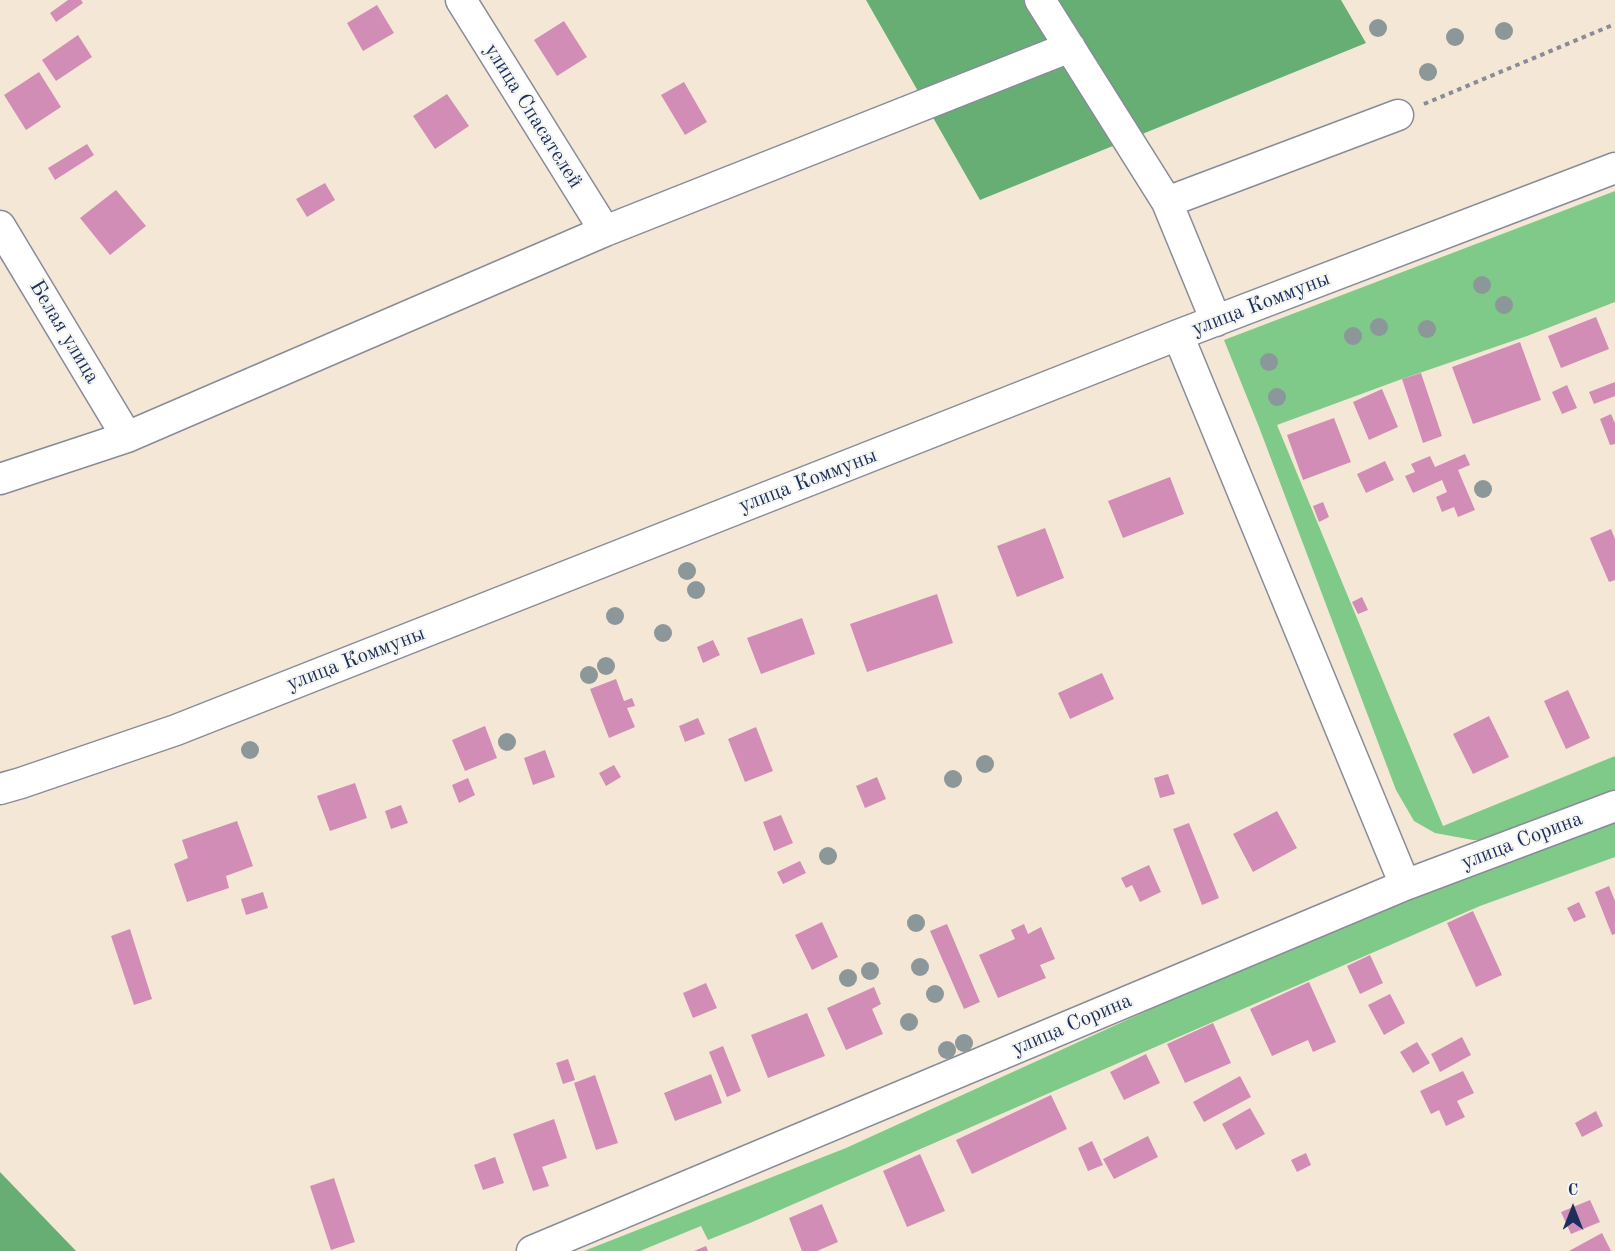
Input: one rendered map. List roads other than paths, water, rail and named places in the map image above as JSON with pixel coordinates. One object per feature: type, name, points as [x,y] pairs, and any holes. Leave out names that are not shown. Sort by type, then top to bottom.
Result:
[{"type":"street","name":"улица Спасателей","points":[[461,0],[605,231]]},
{"type":"street","points":[[1040,0],[1167,202],[1216,321]]},
{"type":"street","points":[[0,478],[127,437],[605,231],[1070,47]]},
{"type":"street","points":[[1167,202],[1398,115]]},
{"type":"street","name":"улица Коммуны","points":[[0,789],[176,730],[1178,335],[1615,168]]},
{"type":"street","name":"Белая улица","points":[[0,226],[127,437]]},
{"type":"street","points":[[1178,335],[1405,885]]},
{"type":"street","name":"улица Сорина","points":[[532,1251],[1405,885],[1615,806]]}]
